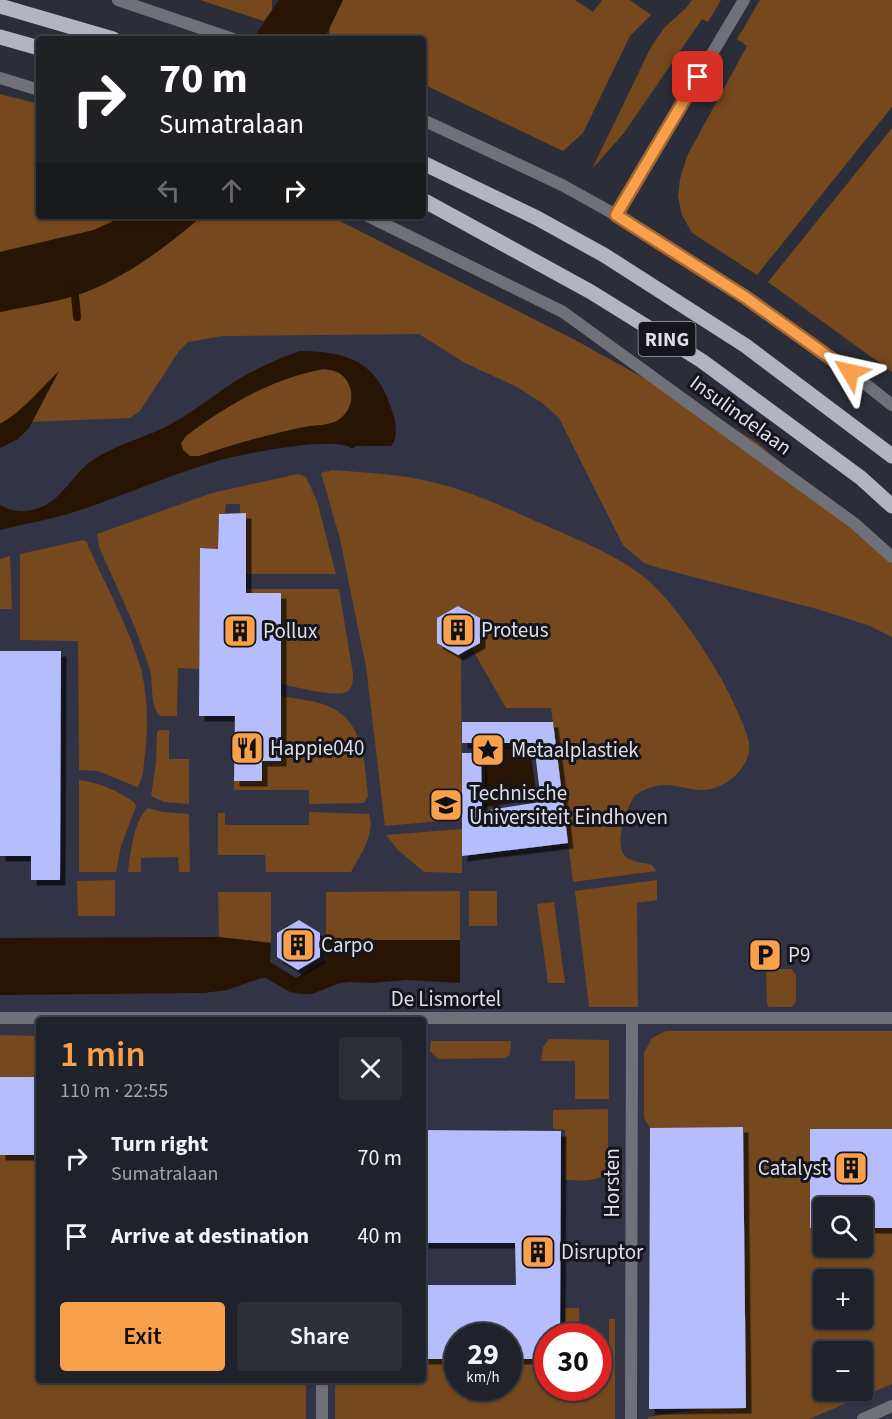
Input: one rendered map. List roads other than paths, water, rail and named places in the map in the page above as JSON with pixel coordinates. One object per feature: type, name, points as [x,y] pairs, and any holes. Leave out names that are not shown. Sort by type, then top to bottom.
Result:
[{"type":"main road","points":[[0,6],[103,36]]},
{"type":"main road","points":[[0,37],[36,47]]},
{"type":"main road","name":"RING","points":[[426,164],[537,218],[631,272],[746,346],[892,456]]},
{"type":"main road","name":"Insulindelaan","points":[[426,202],[591,292],[702,361],[861,478],[892,507]]},
{"type":"street","points":[[118,0],[224,36]]},
{"type":"street","points":[[616,215],[744,0]]},
{"type":"street","points":[[0,78],[36,89]]},
{"type":"street","points":[[426,121],[562,185],[616,215],[745,297],[892,405]]},
{"type":"street","name":"Insulindelaan","points":[[374,219],[563,312],[854,523],[892,557]]},
{"type":"street","name":"De Lismortel","points":[[0,1018],[36,1018]]},
{"type":"street","name":"Horsten","points":[[631,1419],[632,1018]]},
{"type":"street","name":"De Lismortel","points":[[426,1019],[892,1018]]},
{"type":"street","points":[[322,1383],[322,1419]]},
{"type":"street","points":[[863,1419],[892,1406]]},
{"type":"waterway","points":[[74,285],[77,317]]},
{"type":"place","name":"Proteus","points":[[458,630]]},
{"type":"place","name":"Pollux","points":[[240,631]]},
{"type":"place","name":"Happie040","points":[[247,748]]},
{"type":"place","name":"Metaalplastiek","points":[[488,750]]},
{"type":"place","name":"Technische Universiteit Eindhoven","points":[[446,805]]},
{"type":"place","name":"Carpo","points":[[298,945]]},
{"type":"place","name":"P9","points":[[765,955]]},
{"type":"place","name":"Catalyst","points":[[851,1168]]},
{"type":"place","name":"Disruptor","points":[[538,1252]]}]
